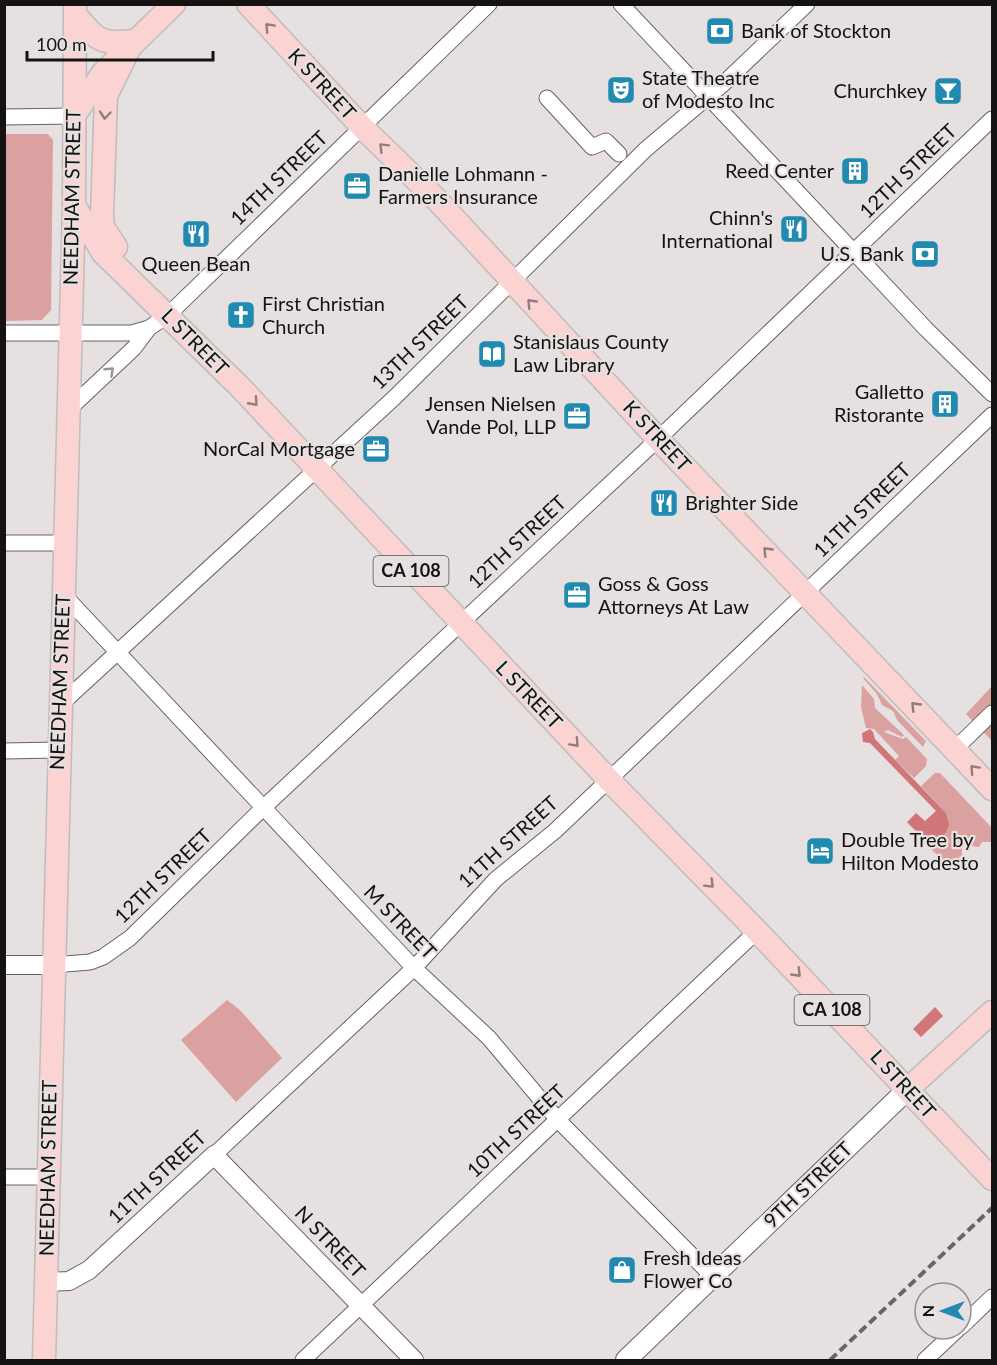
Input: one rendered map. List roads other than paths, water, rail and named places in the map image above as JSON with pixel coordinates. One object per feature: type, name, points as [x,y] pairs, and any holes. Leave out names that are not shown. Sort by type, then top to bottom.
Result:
[{"type":"main road","points":[[74,116],[102,74],[174,4]]},
{"type":"main road","name":"K STREET","points":[[248,4],[362,127],[438,201],[658,439],[808,593],[993,789]]},
{"type":"main road","points":[[75,9],[100,41],[110,44],[133,42]]},
{"type":"main road","name":"NEEDHAM STREET","points":[[44,1360],[63,543],[74,205],[75,9]]},
{"type":"main road","points":[[127,276],[122,256],[103,227],[101,201],[106,96],[133,42]]},
{"type":"main road","name":"L STREET","points":[[74,205],[103,253],[240,387],[609,780],[757,931],[993,1179]]},
{"type":"main road","name":"9TH STREET","points":[[626,1360],[908,1089],[993,1012]]},
{"type":"street","name":"14TH STREET","points":[[4,333],[132,333],[149,328],[168,315],[489,4]]},
{"type":"street","points":[[621,4],[926,329],[993,394]]},
{"type":"street","name":"13TH STREET","points":[[59,706],[394,398],[646,149],[708,96],[807,4]]},
{"type":"street","points":[[547,98],[592,147],[606,141],[619,154]]},
{"type":"street","points":[[4,117],[74,116]]},
{"type":"street","name":"12TH STREET","points":[[53,965],[90,962],[117,949],[263,808],[658,439],[993,119]]},
{"type":"street","name":"14TH STREET","points":[[67,411],[134,348],[149,328]]},
{"type":"street","name":"11TH STREET","points":[[46,1282],[69,1281],[89,1270],[414,968],[496,879],[555,831],[993,415]]},
{"type":"street","points":[[4,543],[63,543]]},
{"type":"street","name":"M STREET","points":[[63,593],[414,968],[489,1038],[558,1120],[712,1276]]},
{"type":"street","points":[[955,749],[993,713]]},
{"type":"street","points":[[4,751],[58,750]]},
{"type":"street","name":"10TH STREET","points":[[303,1360],[757,931]]},
{"type":"street","points":[[4,965],[53,965]]},
{"type":"street","name":"N STREET","points":[[214,1155],[414,1360]]},
{"type":"street","points":[[4,1177],[48,1177]]},
{"type":"street","points":[[973,1316],[993,1297]]},
{"type":"street","points":[[925,1360],[946,1341]]},
{"type":"railway","points":[[830,1360],[992,1208]]},
{"type":"place","name":"Bank of Stockton","points":[[720,31]]},
{"type":"place","name":"State Theatre of Modesto Inc","points":[[621,90]]},
{"type":"place","name":"Churchkey","points":[[948,91]]},
{"type":"place","name":"Reed Center","points":[[855,171]]},
{"type":"place","name":"Danielle Lohmann - Farmers Insurance","points":[[357,186]]},
{"type":"place","name":"Chinn's International","points":[[794,229]]},
{"type":"place","name":"Queen Bean","points":[[196,234]]},
{"type":"place","name":"U.S. Bank","points":[[925,254]]},
{"type":"place","name":"First Christian Church","points":[[241,315]]},
{"type":"place","name":"Stanislaus County Law Library","points":[[492,354]]},
{"type":"place","name":"Galletto Ristorante","points":[[945,404]]},
{"type":"place","name":"Jensen Nielsen Vande Pol, LLP","points":[[577,416]]},
{"type":"place","name":"NorCal Mortgage","points":[[376,449]]},
{"type":"place","name":"Brighter Side","points":[[664,503]]},
{"type":"place","name":"Goss & Goss Attorneys At Law","points":[[577,595]]},
{"type":"place","name":"Double Tree by Hilton Modesto","points":[[820,851]]},
{"type":"place","name":"Fresh Ideas Flower Co","points":[[622,1270]]}]
